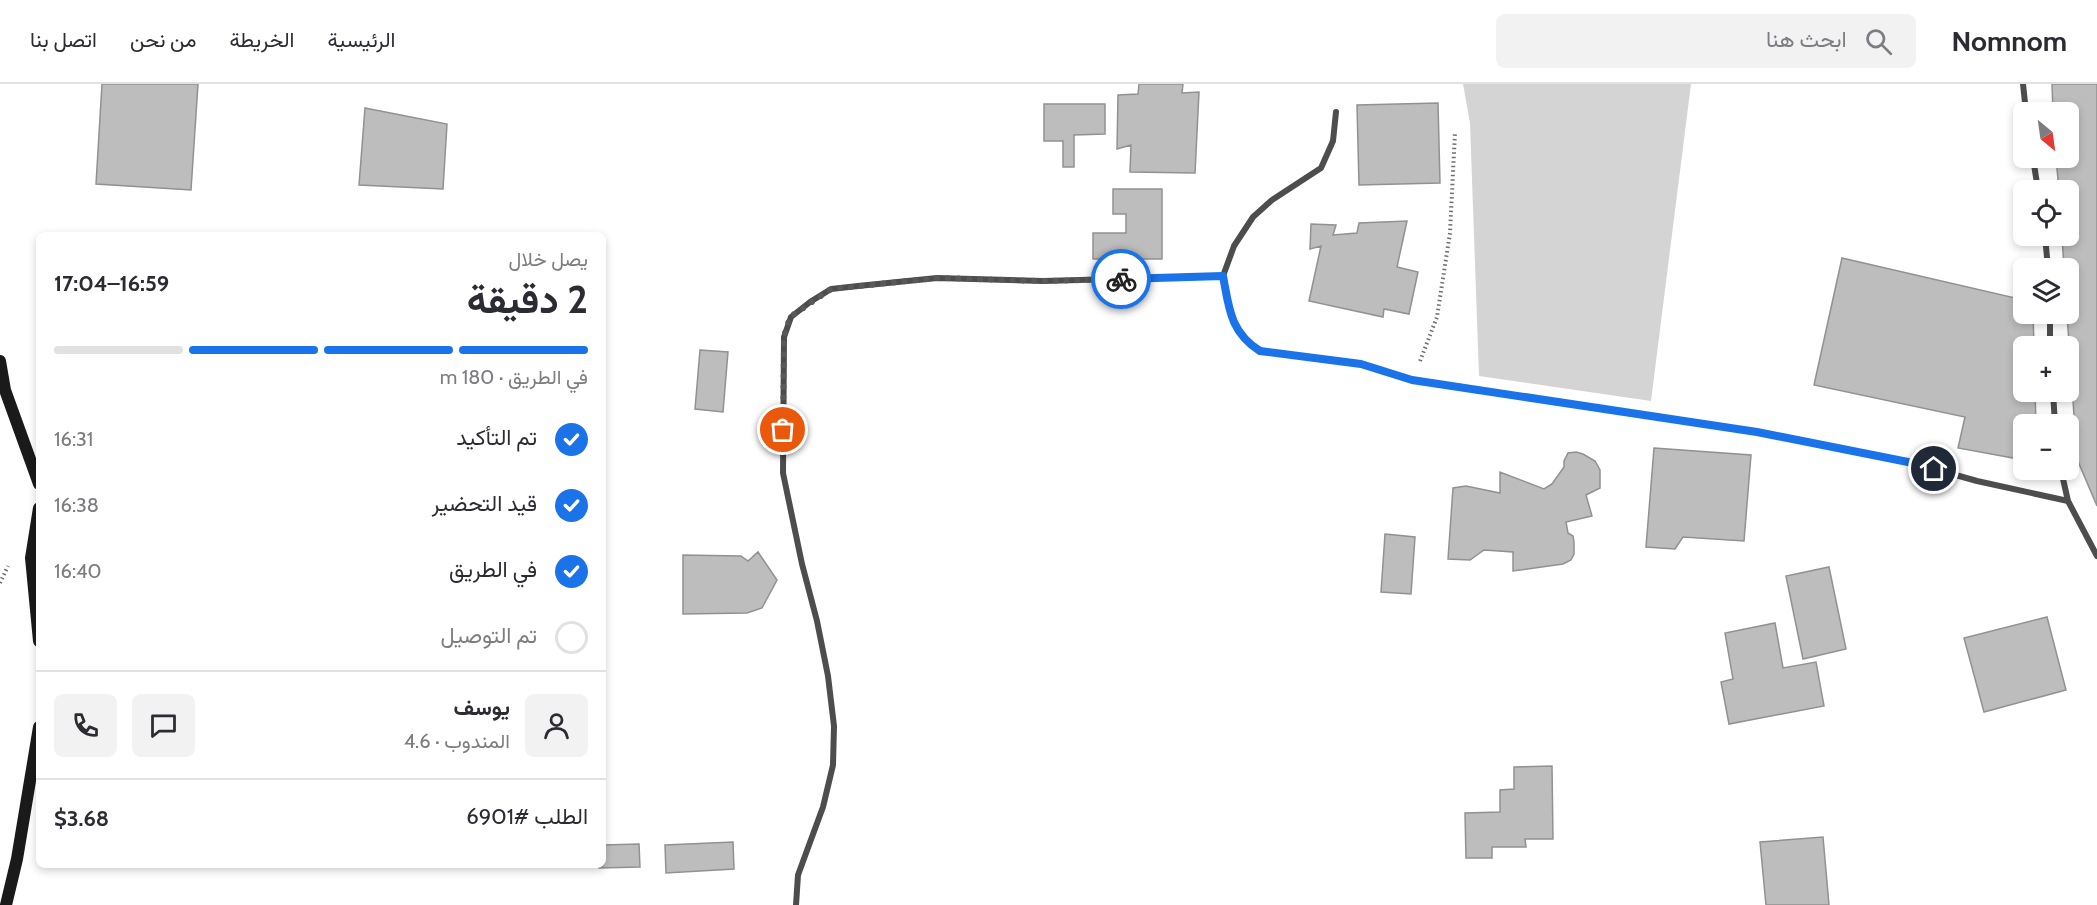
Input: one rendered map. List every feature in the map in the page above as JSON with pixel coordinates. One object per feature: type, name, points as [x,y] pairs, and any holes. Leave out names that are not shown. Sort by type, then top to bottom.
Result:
[{"type":"street","points":[[2023,84],[2025,102]]},
{"type":"street","points":[[1336,112],[1333,141],[1320,168],[1272,200],[1254,217],[1234,246],[1223,276],[1234,325],[1249,344],[1260,351],[1361,364],[1412,380],[1757,432],[1913,463],[1977,482],[2068,501]]},
{"type":"street","points":[[796,905],[798,875],[824,807],[833,765],[834,726],[828,676],[783,473],[784,336],[790,317],[831,289],[897,281],[937,278],[1044,281],[1223,276]]},
{"type":"street","points":[[0,363],[5,390],[36,476]]},
{"type":"street","points":[[2063,480],[2068,501],[2097,556]]},
{"type":"street","points":[[36,525],[30,558],[36,613]]},
{"type":"street","points":[[6,905],[17,859],[36,745]]},
{"type":"path","points":[[1412,380],[1437,317],[1450,233],[1455,132]]},
{"type":"shaded area","points":[[1463,84],[1691,84],[1651,401],[1479,376],[1470,123]]},
{"type":"building","points":[[102,84],[198,84],[191,190],[96,184]]},
{"type":"building","points":[[1139,84],[1183,84],[1182,93],[1199,92],[1195,173],[1130,172],[1131,145],[1117,149],[1118,95],[1138,94]]},
{"type":"building","points":[[2052,84],[2097,84],[2097,506],[2079,464],[2079,414],[2074,414],[2073,402],[2079,402],[2079,336],[2069,336],[2068,324],[2079,324],[2079,258],[2063,258],[2063,246],[2079,246],[2079,180],[2058,180],[2057,168],[2079,168],[2079,102],[2053,102]]},
{"type":"building","points":[[1438,103],[1440,183],[1359,185],[1357,105]]},
{"type":"building","points":[[1044,104],[1105,104],[1105,134],[1074,135],[1074,167],[1063,167],[1063,141],[1044,141]]},
{"type":"building","points":[[365,108],[447,124],[443,189],[359,185]]},
{"type":"building","points":[[1113,189],[1162,189],[1162,259],[1093,259],[1093,233],[1126,233],[1126,214],[1113,214]]},
{"type":"building","points":[[1407,221],[1397,267],[1418,272],[1409,314],[1384,309],[1383,317],[1309,301],[1321,246],[1310,249],[1311,224],[1336,225],[1333,235],[1357,233],[1359,223]]},
{"type":"building","points":[[1842,258],[2013,297],[2013,324],[2033,324],[2034,336],[2013,336],[2013,402],[2035,402],[2036,414],[2013,414],[2013,458],[1958,448],[1965,417],[1814,385]]},
{"type":"building","points":[[700,350],[728,352],[723,412],[695,409]]},
{"type":"building","points":[[1654,448],[1751,455],[1744,541],[1683,537],[1675,549],[1646,547]]},
{"type":"building","points":[[1576,452],[1595,461],[1600,470],[1600,488],[1586,495],[1592,516],[1566,522],[1568,533],[1573,536],[1574,542],[1574,554],[1571,560],[1563,564],[1513,571],[1513,552],[1484,550],[1470,560],[1448,559],[1453,488],[1466,486],[1500,493],[1500,472],[1544,489],[1552,484],[1564,467],[1568,453]]},
{"type":"building","points":[[1385,534],[1415,537],[1411,594],[1381,592]]},
{"type":"building","points":[[758,552],[777,580],[762,608],[747,613],[683,614],[683,555],[741,556],[748,561]]},
{"type":"building","points":[[1829,567],[1846,649],[1803,659],[1786,576]]},
{"type":"building","points":[[2047,617],[2066,690],[1984,712],[1964,638]]},
{"type":"building","points":[[1775,623],[1783,668],[1816,662],[1824,706],[1729,724],[1721,682],[1733,679],[1725,633]]},
{"type":"building","points":[[1552,766],[1553,839],[1525,839],[1526,847],[1492,847],[1492,858],[1466,858],[1465,813],[1500,812],[1500,790],[1514,789],[1514,767]]},
{"type":"building","points":[[1823,837],[1829,905],[1766,905],[1760,842]]},
{"type":"building","points":[[733,842],[734,869],[666,873],[665,845]]},
{"type":"building","points":[[639,844],[640,867],[606,868],[606,845]]},
{"type":"way so far","points":[[783,430],[784,336],[790,317],[831,289],[937,278],[1044,281],[1121,279]]},
{"type":"route","points":[[1121,279],[1223,276],[1234,325],[1241,336],[1260,351],[1361,364],[1412,380],[1757,432],[1934,469]]}]
